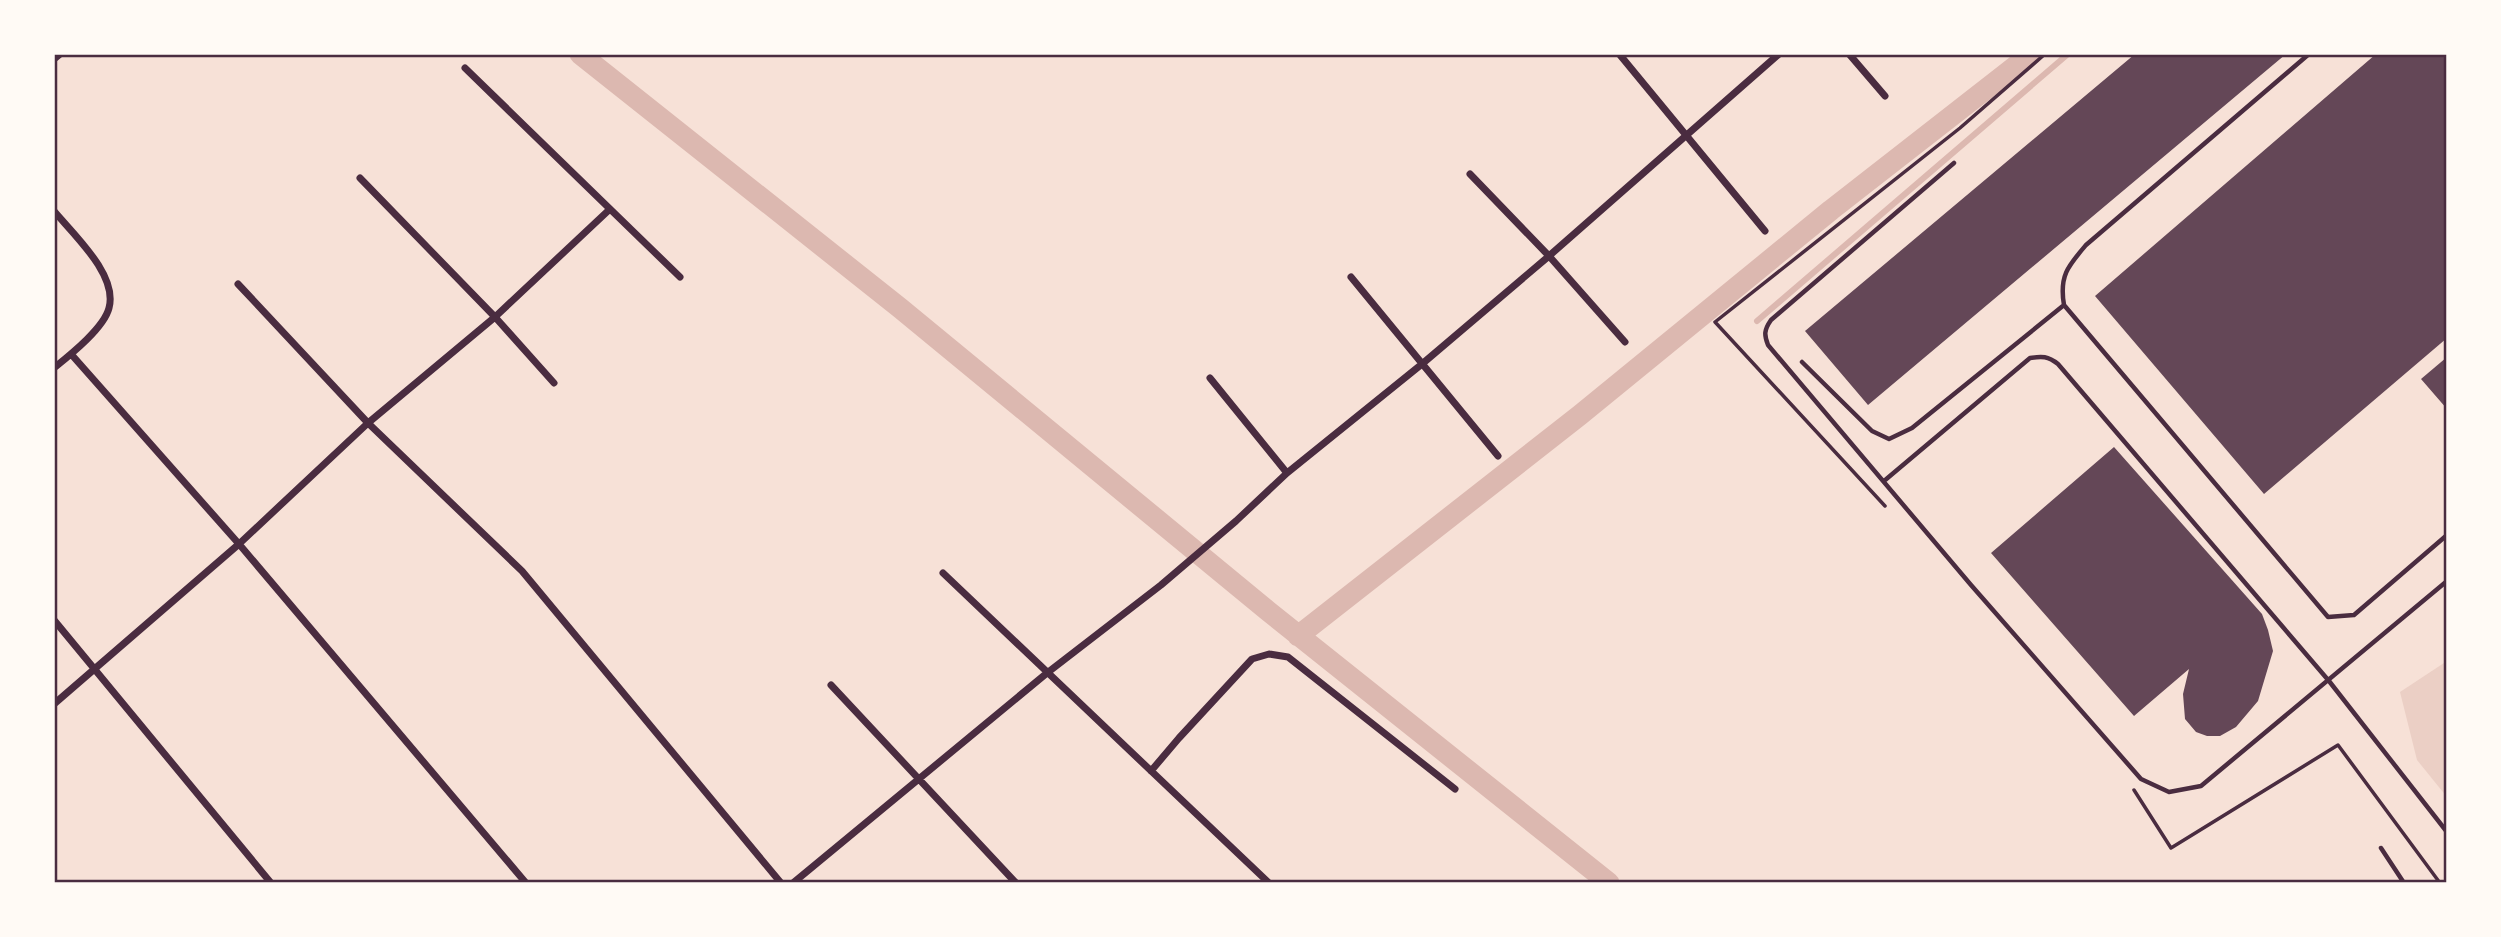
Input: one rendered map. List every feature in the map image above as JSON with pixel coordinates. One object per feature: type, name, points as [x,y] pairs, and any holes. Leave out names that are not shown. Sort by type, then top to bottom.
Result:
[{"type":"street","points":[[54,59],[60,54]]},
{"type":"street","points":[[793,883],[1047,673],[1161,585],[1287,473],[1422,365],[1549,256],[1779,54]]},
{"type":"street","points":[[1849,54],[1885,96]]},
{"type":"street","points":[[1620,55],[1765,231]]},
{"type":"street","points":[[465,68],[680,277]]},
{"type":"street","points":[[1469,174],[1549,256],[1625,342]]},
{"type":"street","points":[[360,178],[495,317],[554,383]]},
{"type":"street","points":[[54,704],[239,544],[368,423],[495,317],[610,209]]},
{"type":"street","points":[[54,211],[98,264],[108,285],[110,297],[109,310],[99,326],[54,368]]},
{"type":"street","points":[[1351,277],[1498,456]]},
{"type":"street","points":[[238,284],[368,423],[522,571],[781,883]]},
{"type":"street","points":[[71,354],[239,544],[526,883]]},
{"type":"street","points":[[1210,378],[1287,473]]},
{"type":"street","points":[[943,573],[1269,883]]},
{"type":"street","points":[[54,620],[271,883]]},
{"type":"street","points":[[1151,771],[1252,659],[1269,654],[1288,657],[1455,789]]},
{"type":"street","points":[[831,685],[1016,883]]},
{"type":"lane","points":[[2309,54],[2086,245],[2070,264],[2061,286],[2064,305],[2328,617],[2354,615],[2447,535]]},
{"type":"lane","points":[[1954,163],[1771,320],[1764,335],[1768,345],[1970,584],[2141,779],[2169,792],[2201,786],[2447,581]]},
{"type":"lane","points":[[1802,362],[1872,431],[1889,439],[1912,428],[2064,305]]},
{"type":"lane","points":[[1884,481],[2030,358],[2042,356],[2051,359],[2329,681],[2447,832]]},
{"type":"lane","points":[[2381,848],[2404,883]]},
{"type":"path","points":[[1888,509],[1714,322],[1960,128],[2045,54]]},
{"type":"path","points":[[2134,790],[2171,848],[2338,745],[2440,883]]},
{"type":"shaded area","points":[[2447,661],[2447,797],[2417,760],[2400,692]]},
{"type":"building","points":[[2135,54],[2286,54],[1868,405],[1805,331]]},
{"type":"building","points":[[2376,54],[2447,54],[2447,338],[2264,494],[2095,296]]},
{"type":"building","points":[[2447,357],[2447,409],[2421,379]]},
{"type":"building","points":[[2114,447],[2262,614],[2268,630],[2273,651],[2258,701],[2236,727],[2220,736],[2207,736],[2196,732],[2185,719],[2183,694],[2189,669],[2134,716],[1991,553]]},
{"type":"waterway","points":[[580,54],[900,308],[1268,611],[1609,883]]},
{"type":"waterway","points":[[1298,636],[1580,415],[1831,210],[2031,54]]},
{"type":"waterway","points":[[1757,321],[2068,54]]}]
